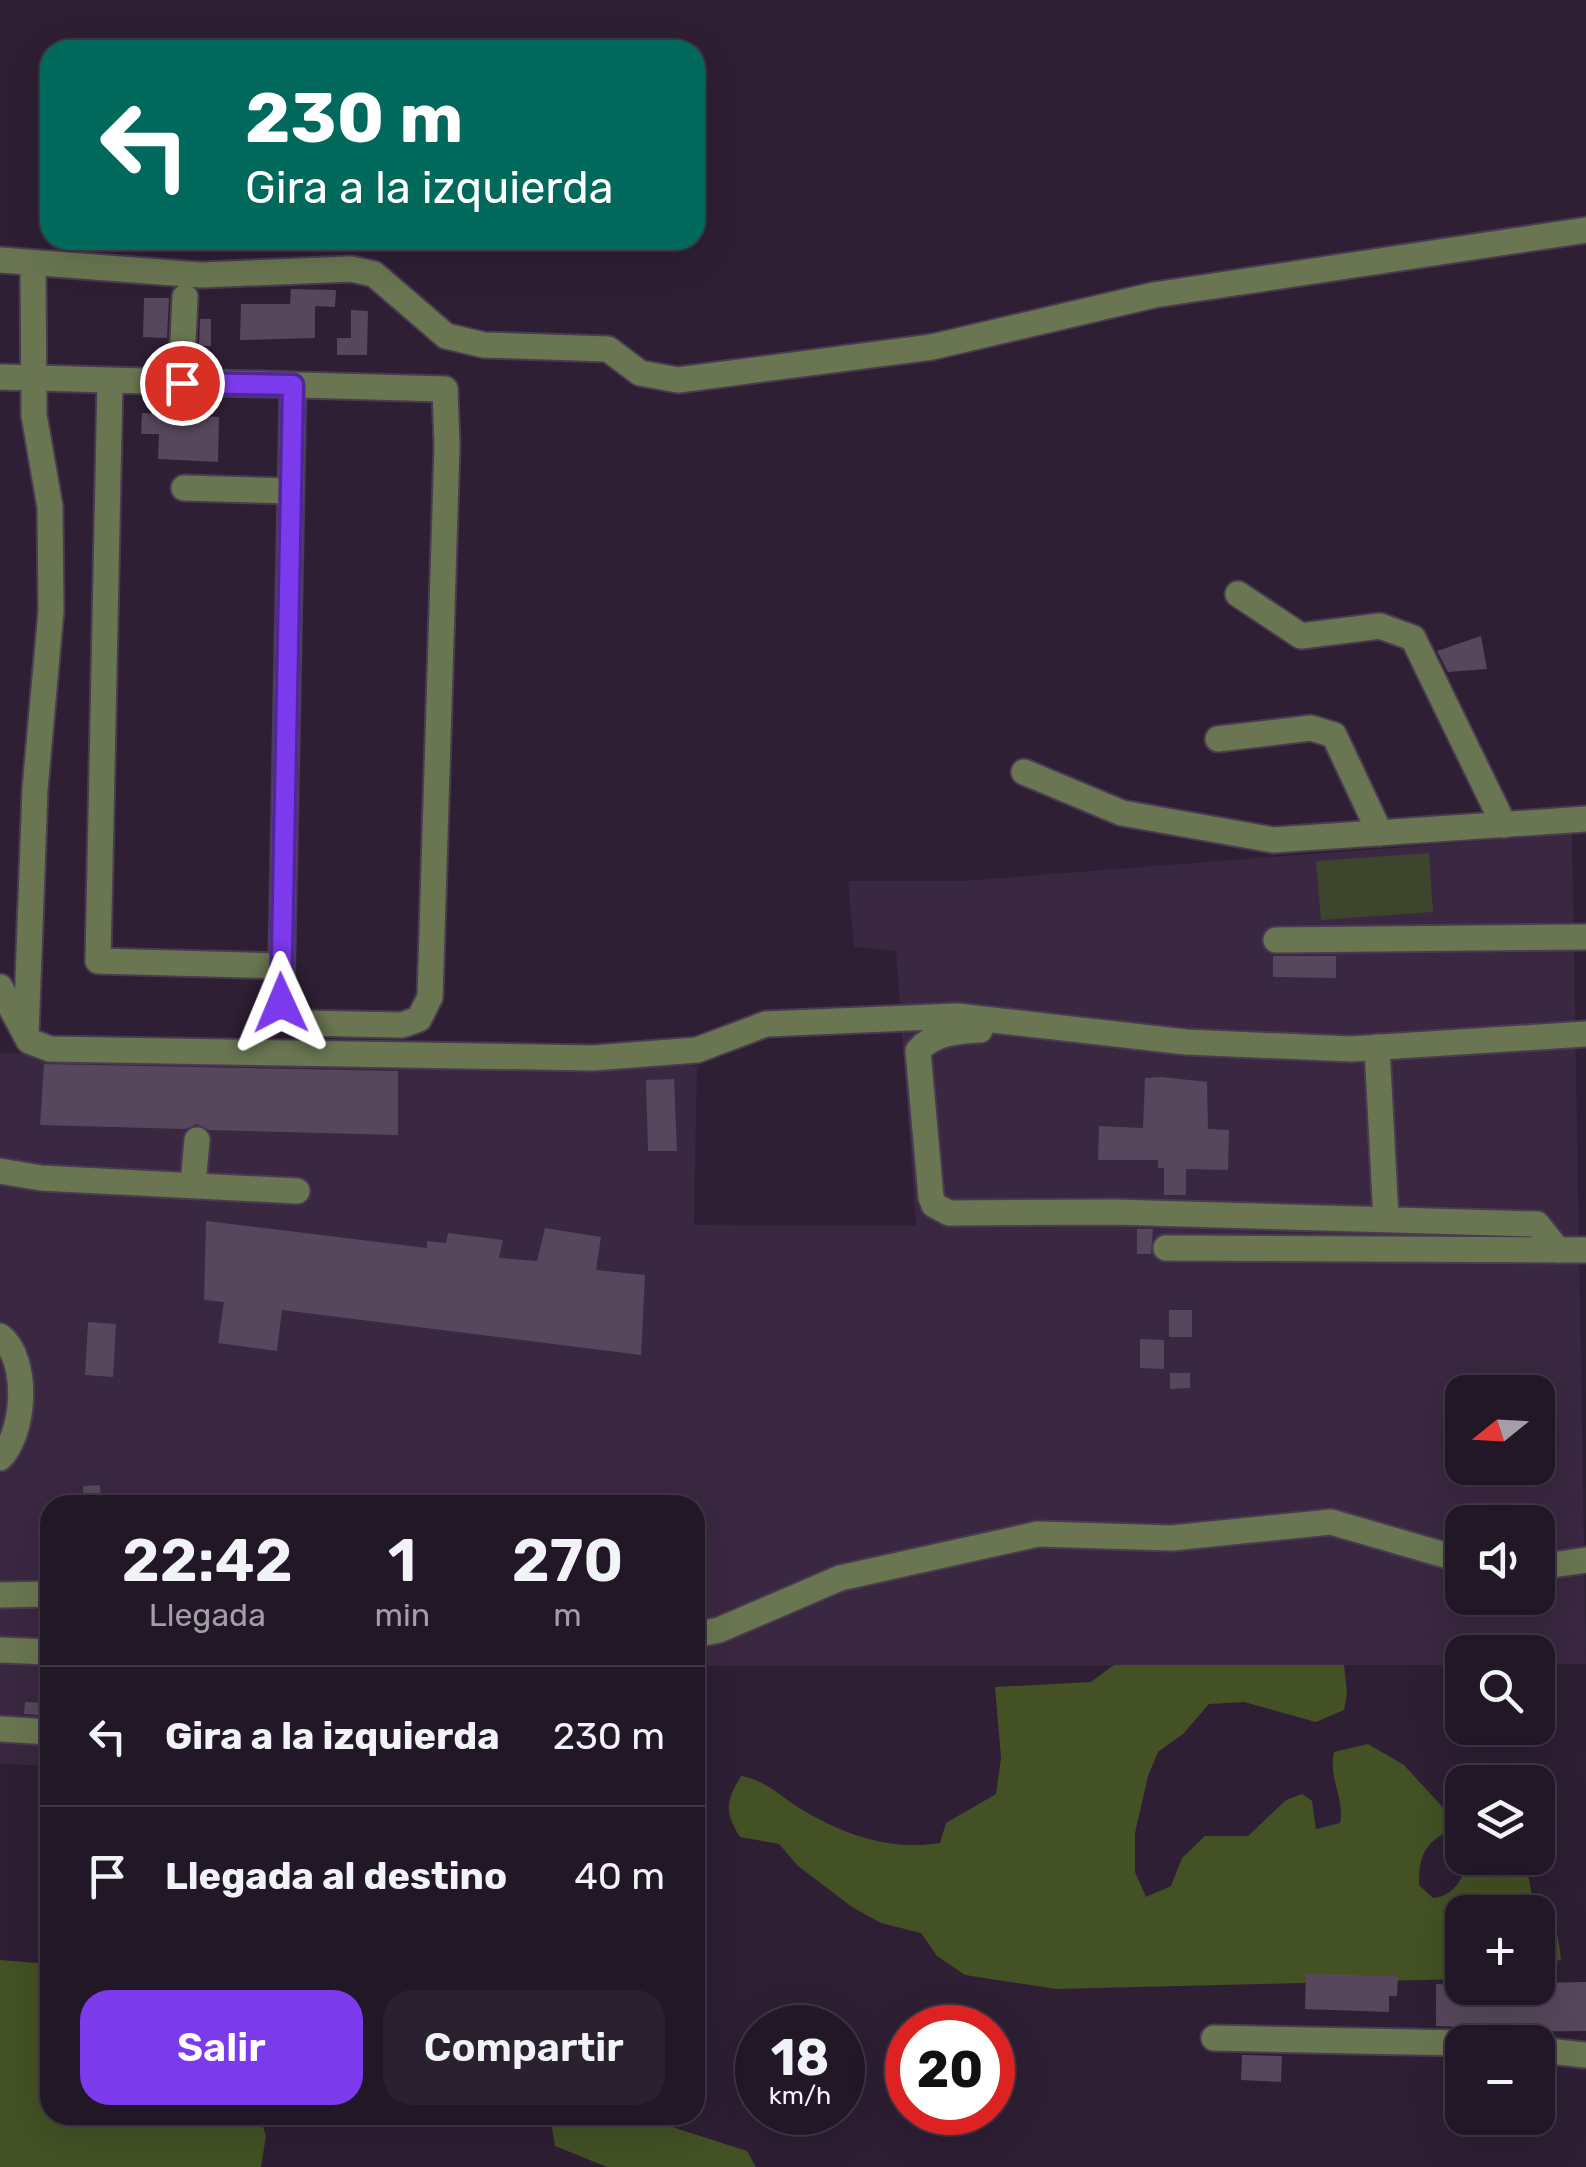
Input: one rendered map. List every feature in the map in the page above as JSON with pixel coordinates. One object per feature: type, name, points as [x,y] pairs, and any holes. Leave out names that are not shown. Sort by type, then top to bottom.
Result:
[{"type":"lane","points":[[0,260],[201,274],[351,269],[374,274],[446,336],[484,345],[608,348],[640,373],[678,380],[932,348],[1154,295],[1586,230]]},
{"type":"lane","points":[[26,1034],[35,789],[51,611],[50,507],[33,380],[33,263]]},
{"type":"lane","points":[[182,383],[185,297]]},
{"type":"lane","points":[[0,377],[445,389],[447,446],[428,1007],[419,1019],[402,1025],[299,1023],[281,1003],[293,385]]},
{"type":"lane","points":[[110,382],[98,961],[280,966]]},
{"type":"lane","points":[[184,488],[290,492]]},
{"type":"lane","points":[[1238,594],[1301,636],[1380,626],[1413,638],[1504,825]]},
{"type":"lane","points":[[1218,739],[1311,728],[1334,735],[1380,833]]},
{"type":"lane","points":[[1024,772],[1122,813],[1273,840],[1586,819]]},
{"type":"lane","points":[[1276,940],[1586,937]]},
{"type":"lane","points":[[0,988],[26,1034],[37,1046],[50,1049],[593,1058],[698,1050],[766,1024],[957,1016],[1186,1042],[1377,1047],[1586,1034]]},
{"type":"lane","points":[[1044,1026],[959,1031],[926,1041],[918,1052],[931,1197],[940,1210],[1537,1224],[1558,1250]]},
{"type":"lane","points":[[1377,1047],[1386,1219]]},
{"type":"lane","points":[[193,1186],[197,1140]]},
{"type":"lane","points":[[0,1171],[41,1178],[298,1191]]},
{"type":"lane","points":[[1166,1248],[1586,1250]]},
{"type":"lane","points":[[0,1336],[14,1353],[18,1430],[10,1448],[0,1458]]},
{"type":"lane","points":[[705,1633],[840,1578],[1038,1534],[1172,1538],[1331,1522],[1445,1555]]},
{"type":"lane","points":[[1555,1565],[1586,1560]]},
{"type":"lane","points":[[0,1595],[40,1594]]},
{"type":"lane","points":[[0,1650],[40,1652]]},
{"type":"lane","points":[[0,1730],[40,1732]]},
{"type":"lane","points":[[1214,2038],[1445,2042]]},
{"type":"lane","points":[[1555,2052],[1586,2056]]},
{"type":"shaded area","points":[[1572,834],[1586,1664],[1555,1664],[1555,1635],[1445,1635],[1445,1665],[705,1666],[705,1495],[40,1495],[40,1766],[0,1764],[0,1053],[697,1066],[694,1225],[916,1226],[896,951],[854,947],[848,881],[962,881]]},
{"type":"green space","points":[[1429,853],[1433,912],[1321,920],[1316,861]]},
{"type":"green space","points":[[1114,1665],[1344,1665],[1344,1710],[1316,1722],[1244,1702],[1209,1704],[1183,1734],[1158,1752],[1148,1776],[1135,1833],[1135,1872],[1146,1897],[1171,1886],[1182,1858],[1205,1836],[1248,1836],[1286,1800],[1302,1794],[1312,1801],[1316,1829],[1340,1823],[1334,1752],[1368,1744],[1404,1765],[1445,1810],[1445,1833],[1432,1842],[1420,1868],[1419,1885],[1433,1898],[1447,1894],[1462,1875],[1528,1875],[1532,1895],[1445,1895],[1445,1979],[1056,1989],[965,1975],[937,1956],[921,1933],[881,1923],[852,1907],[798,1866],[779,1844],[740,1837],[731,1820],[730,1800],[741,1776],[765,1785],[834,1826],[868,1839],[903,1845],[940,1843],[946,1823],[996,1794],[1001,1758],[995,1687],[1091,1682]]},
{"type":"green space","points":[[1555,1934],[1558,1937],[1561,1959],[1555,1962]]},
{"type":"green space","points":[[0,1960],[40,1963],[40,2125],[262,2125],[266,2136],[261,2167],[0,2167]]},
{"type":"green space","points":[[552,2125],[666,2125],[747,2151],[756,2167],[607,2167],[555,2146]]},
{"type":"building","points":[[291,289],[336,290],[335,307],[315,306],[315,338],[240,340],[241,304],[290,304]]},
{"type":"building","points":[[144,298],[169,298],[167,338],[143,337]]},
{"type":"building","points":[[351,310],[368,311],[367,355],[337,355],[337,338],[351,338]]},
{"type":"building","points":[[200,319],[211,319],[211,346],[199,346]]},
{"type":"building","points":[[142,413],[219,417],[218,462],[158,459],[159,434],[141,434]]},
{"type":"building","points":[[1481,636],[1487,669],[1448,672],[1437,651]]},
{"type":"building","points":[[1273,956],[1336,956],[1336,978],[1273,977]]},
{"type":"building","points":[[44,1064],[398,1071],[398,1135],[209,1130],[197,1124],[185,1129],[40,1125]]},
{"type":"building","points":[[1145,1078],[1207,1082],[1208,1129],[1229,1130],[1228,1170],[1186,1169],[1186,1195],[1164,1195],[1164,1168],[1158,1168],[1158,1160],[1098,1160],[1099,1126],[1143,1128]]},
{"type":"building","points":[[674,1079],[677,1151],[648,1151],[646,1080]]},
{"type":"building","points":[[206,1221],[427,1248],[427,1241],[446,1243],[448,1233],[503,1240],[499,1258],[537,1261],[545,1228],[601,1237],[596,1270],[645,1275],[641,1355],[282,1310],[277,1351],[218,1343],[224,1302],[204,1300]]},
{"type":"building","points":[[1137,1229],[1153,1229],[1151,1254],[1137,1254]]},
{"type":"building","points":[[1169,1310],[1192,1310],[1192,1337],[1169,1337]]},
{"type":"building","points":[[88,1322],[116,1324],[113,1377],[85,1375]]},
{"type":"building","points":[[1140,1339],[1164,1340],[1164,1369],[1140,1368]]},
{"type":"building","points":[[1170,1373],[1190,1373],[1190,1388],[1170,1389]]},
{"type":"building","points":[[100,1485],[100,1495],[83,1495],[83,1486]]},
{"type":"building","points":[[25,1702],[40,1703],[40,1715],[24,1714]]},
{"type":"building","points":[[1306,1974],[1398,1976],[1397,1996],[1389,1996],[1389,2012],[1305,2009]]},
{"type":"building","points":[[1586,1982],[1586,2031],[1555,2031],[1555,2025],[1436,2026],[1436,1984],[1445,1984],[1445,2005],[1555,2005],[1555,1983]]},
{"type":"building","points":[[1242,2055],[1282,2056],[1281,2082],[1241,2080]]},
{"type":"route","points":[[182,383],[293,385],[281,1003]]}]
